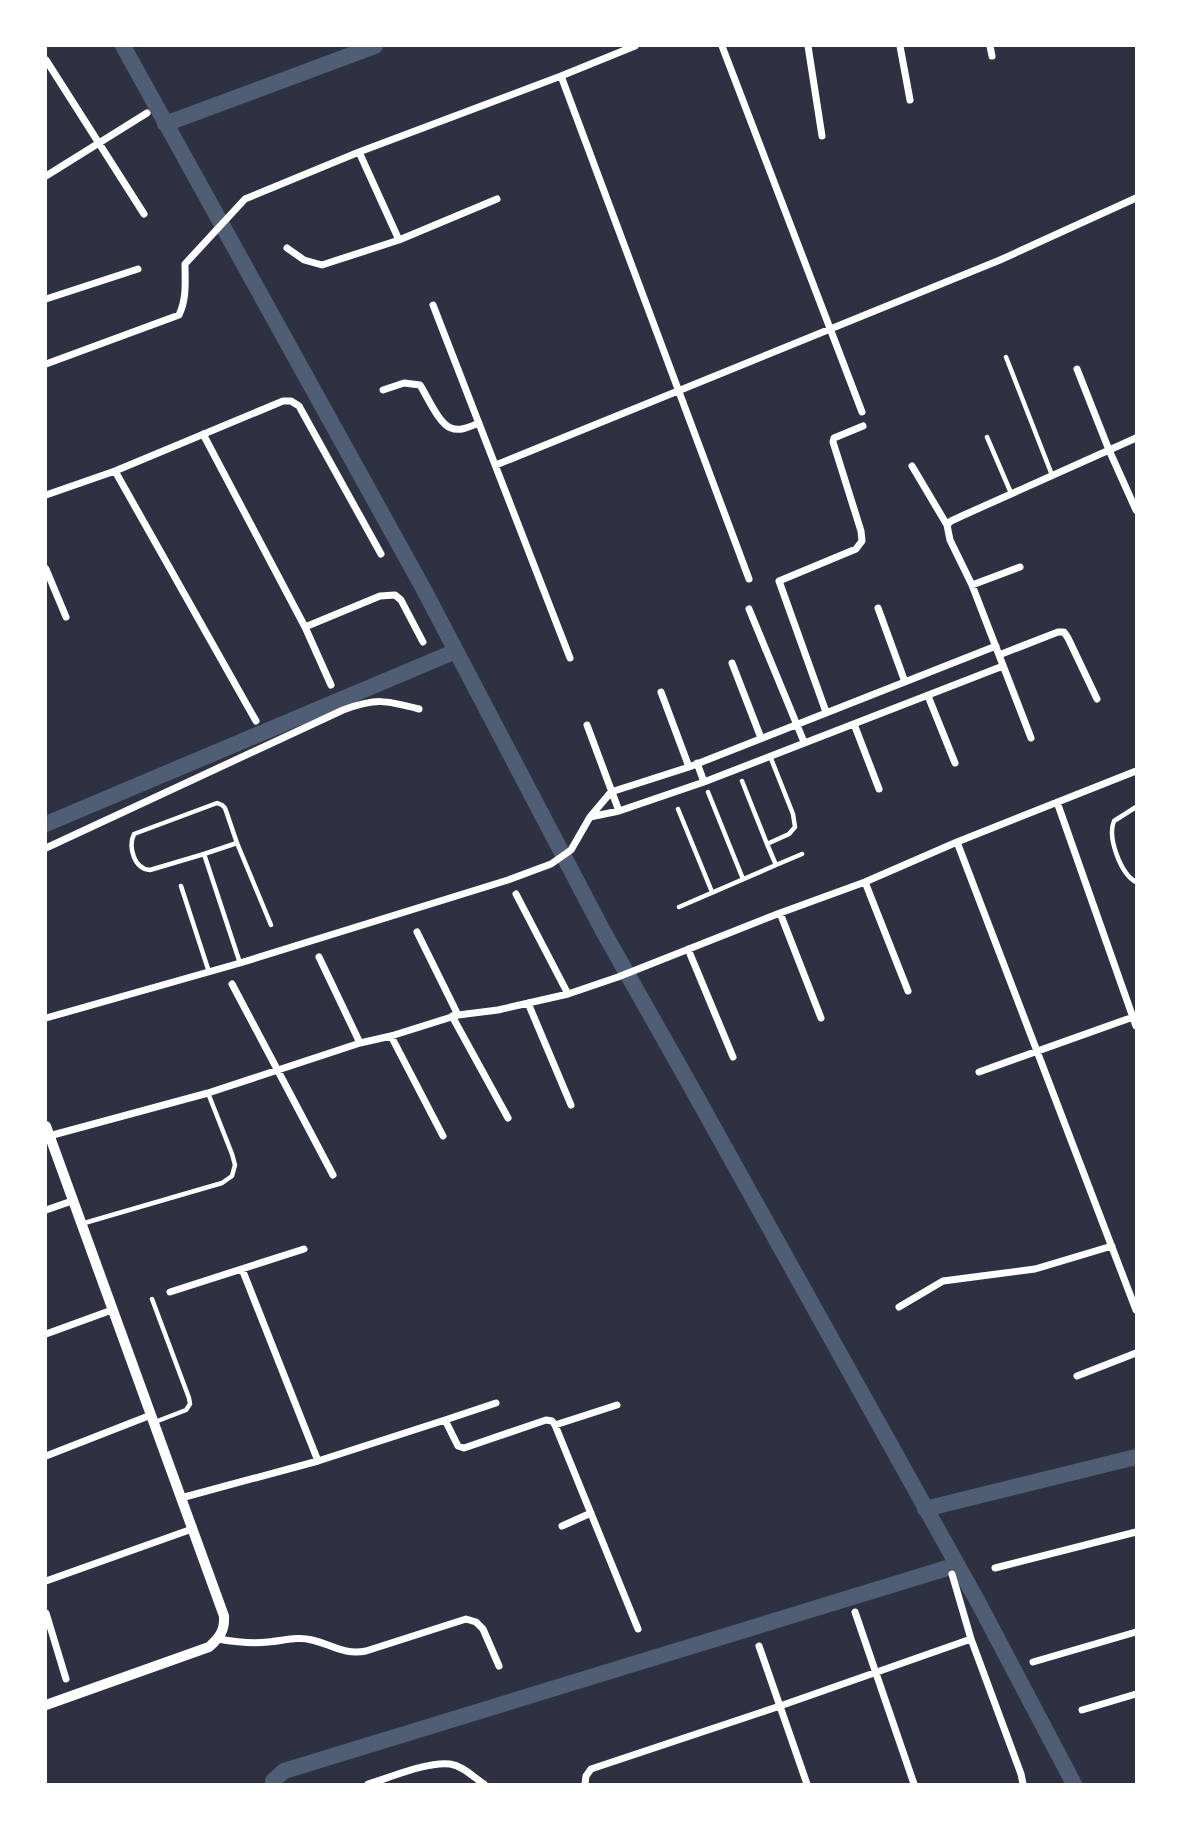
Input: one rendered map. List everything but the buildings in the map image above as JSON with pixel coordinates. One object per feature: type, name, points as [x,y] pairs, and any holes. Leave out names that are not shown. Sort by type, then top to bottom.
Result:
[{"type":"street","points":[[46,364],[180,315],[184,304],[185,264],[245,199],[359,152],[635,46]]},
{"type":"street","points":[[722,46],[862,412]]},
{"type":"street","points":[[808,46],[822,136]]},
{"type":"street","points":[[900,46],[910,100]]},
{"type":"street","points":[[990,46],[992,56]]},
{"type":"street","points":[[46,60],[144,214]]},
{"type":"street","points":[[561,76],[749,579]]},
{"type":"street","points":[[46,176],[147,113]]},
{"type":"street","points":[[359,152],[399,240]]},
{"type":"street","points":[[496,465],[1000,260],[1136,198]]},
{"type":"street","points":[[287,248],[304,260],[322,265],[399,240],[497,199]]},
{"type":"street","points":[[46,299],[138,269]]},
{"type":"street","points":[[433,305],[570,658]]},
{"type":"street","points":[[1077,369],[1136,510]]},
{"type":"street","points":[[383,390],[404,383],[421,385],[441,421],[450,428],[460,429],[480,423]]},
{"type":"street","points":[[46,495],[115,471],[283,401],[291,401],[299,406],[381,554]]},
{"type":"street","points":[[826,712],[779,581],[856,549],[862,541],[833,442],[834,438],[863,426]]},
{"type":"street","points":[[203,434],[304,627],[331,685]]},
{"type":"street","points":[[947,525],[1011,493],[1136,438]]},
{"type":"street","points":[[912,466],[947,525],[950,540],[972,585],[1031,738]]},
{"type":"street","points":[[115,471],[256,721]]},
{"type":"street","points":[[972,585],[1020,567]]},
{"type":"street","points":[[46,569],[66,617]]},
{"type":"street","points":[[304,627],[380,596],[395,595],[401,600],[423,642]]},
{"type":"street","points":[[878,608],[905,682]]},
{"type":"street","points":[[749,609],[804,742]]},
{"type":"street","points":[[999,655],[1064,632],[1097,699]]},
{"type":"street","points":[[46,1018],[240,963],[508,880],[551,864],[571,850],[590,817],[611,792],[693,765],[996,646]]},
{"type":"street","points":[[732,663],[761,738]]},
{"type":"street","points":[[590,817],[620,811],[704,782],[1003,666]]},
{"type":"street","points":[[661,692],[693,765],[704,782]]},
{"type":"street","points":[[929,696],[955,763]]},
{"type":"street","points":[[46,848],[342,710],[366,702],[390,702],[419,709]]},
{"type":"street","points":[[854,724],[879,789]]},
{"type":"street","points":[[587,725],[620,811]]},
{"type":"street","points":[[46,1705],[209,1647],[223,1632],[225,1624],[47,1131],[208,1093],[455,1015],[498,1010],[568,994],[865,882],[957,842],[1136,771]]},
{"type":"street","points":[[979,1072],[1135,1020],[1057,802]]},
{"type":"street","points":[[957,842],[1136,1310]]},
{"type":"street","points":[[865,882],[908,991]]},
{"type":"street","points":[[516,894],[568,994]]},
{"type":"street","points":[[780,913],[821,1018]]},
{"type":"street","points":[[417,932],[455,1015],[508,1118]]},
{"type":"street","points":[[688,949],[733,1056]]},
{"type":"street","points":[[319,957],[360,1043]]},
{"type":"street","points":[[232,984],[333,1175]]},
{"type":"street","points":[[528,1003],[571,1105]]},
{"type":"street","points":[[391,1036],[443,1136]]},
{"type":"street","points":[[46,1210],[72,1201]]},
{"type":"street","points":[[898,1307],[943,1281],[1035,1269],[1112,1245]]},
{"type":"street","points":[[170,1292],[304,1249]]},
{"type":"street","points":[[242,1269],[318,1461]]},
{"type":"street","points":[[46,1334],[112,1310]]},
{"type":"street","points":[[1077,1376],[1136,1353]]},
{"type":"street","points":[[181,1498],[318,1461],[496,1404]]},
{"type":"street","points":[[555,1425],[617,1405]]},
{"type":"street","points":[[46,1455],[153,1419]]},
{"type":"street","points":[[445,1420],[458,1446],[464,1448],[546,1420],[552,1421],[638,1629]]},
{"type":"street","points":[[562,1526],[591,1513]]},
{"type":"street","points":[[46,1581],[192,1529]]},
{"type":"street","points":[[995,1568],[1136,1532]]},
{"type":"street","points":[[952,1574],[971,1639],[1023,1784]]},
{"type":"street","points":[[855,1612],[914,1784]]},
{"type":"street","points":[[46,1613],[66,1679]]},
{"type":"street","points":[[218,1639],[242,1643],[300,1637],[353,1653],[466,1619],[476,1622],[482,1629],[499,1667]]},
{"type":"street","points":[[1033,1662],[1136,1632]]},
{"type":"street","points":[[585,1784],[586,1776],[592,1769],[971,1639]]},
{"type":"street","points":[[759,1646],[807,1784]]},
{"type":"street","points":[[1082,1710],[1136,1695]]},
{"type":"street","points":[[368,1784],[432,1765],[450,1764],[464,1769],[484,1784]]},
{"type":"lane","points":[[1006,357],[1052,475]]},
{"type":"lane","points":[[988,437],[1011,493]]},
{"type":"lane","points":[[767,844],[789,834],[795,827],[793,814],[769,756]]},
{"type":"lane","points":[[742,781],[776,865]]},
{"type":"lane","points":[[708,792],[743,879]]},
{"type":"lane","points":[[237,843],[144,870],[138,866],[131,838],[134,834],[217,803],[222,805],[271,925]]},
{"type":"lane","points":[[678,809],[712,892]]},
{"type":"lane","points":[[1136,810],[1114,821],[1110,836],[1119,859],[1136,883]]},
{"type":"lane","points":[[204,854],[240,963]]},
{"type":"lane","points":[[679,907],[802,854]]},
{"type":"lane","points":[[181,886],[209,972]]},
{"type":"lane","points":[[81,1225],[222,1183],[232,1176],[235,1165],[232,1154],[208,1093]]},
{"type":"lane","points":[[152,1299],[190,1405],[186,1410],[153,1419]]},
{"type":"waterway","points":[[123,46],[423,588],[603,931],[978,1602],[1074,1784]]},
{"type":"waterway","points":[[165,124],[375,46]]},
{"type":"waterway","points":[[46,824],[456,651]]},
{"type":"waterway","points":[[925,1509],[1136,1457]]},
{"type":"waterway","points":[[274,1784],[273,1781],[284,1771],[957,1565]]}]
